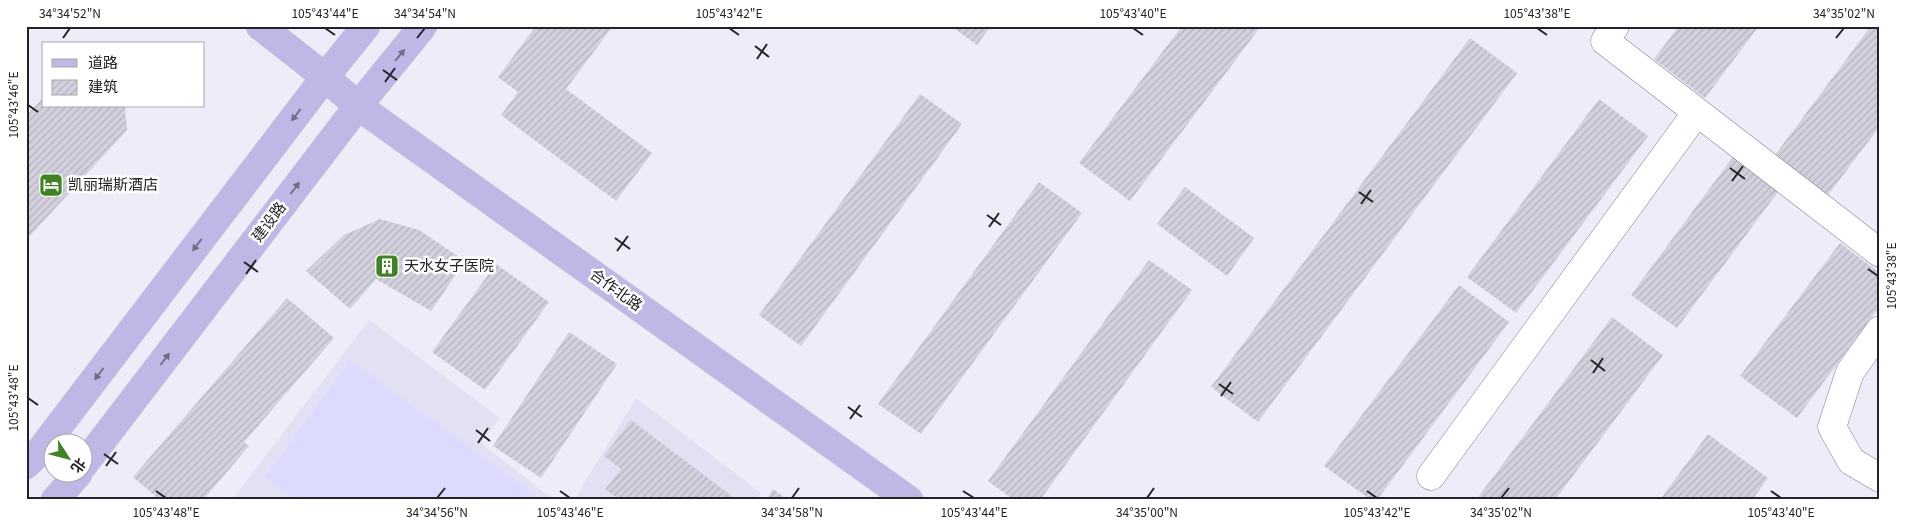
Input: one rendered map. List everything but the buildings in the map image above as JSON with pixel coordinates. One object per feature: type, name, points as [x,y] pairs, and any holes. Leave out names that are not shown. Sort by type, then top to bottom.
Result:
[{"type":"main road","name":"合作北路","points":[[260,26],[325,77],[358,106],[909,500]]},
{"type":"main road","points":[[26,465],[45,444],[366,26]]},
{"type":"main road","name":"建设路","points":[[92,454],[358,106],[423,26]]},
{"type":"main road","points":[[55,500],[69,484]]},
{"type":"street","points":[[1615,26],[1605,41],[1880,253]]},
{"type":"street","points":[[1431,476],[1697,112]]},
{"type":"street","points":[[1880,330],[1850,372],[1832,427],[1851,461],[1880,478]]},
{"type":"shaded area","points":[[369,320],[500,418],[481,443],[554,500],[240,500],[235,496]]},
{"type":"shaded area","points":[[350,360],[542,500],[296,500],[265,477]]},
{"type":"shaded area","points":[[636,398],[761,493],[756,500],[574,500]]},
{"type":"place","name":"凯丽瑞斯酒店","points":[[51,185]]},
{"type":"place","name":"天水女子医院","points":[[387,266]]}]
